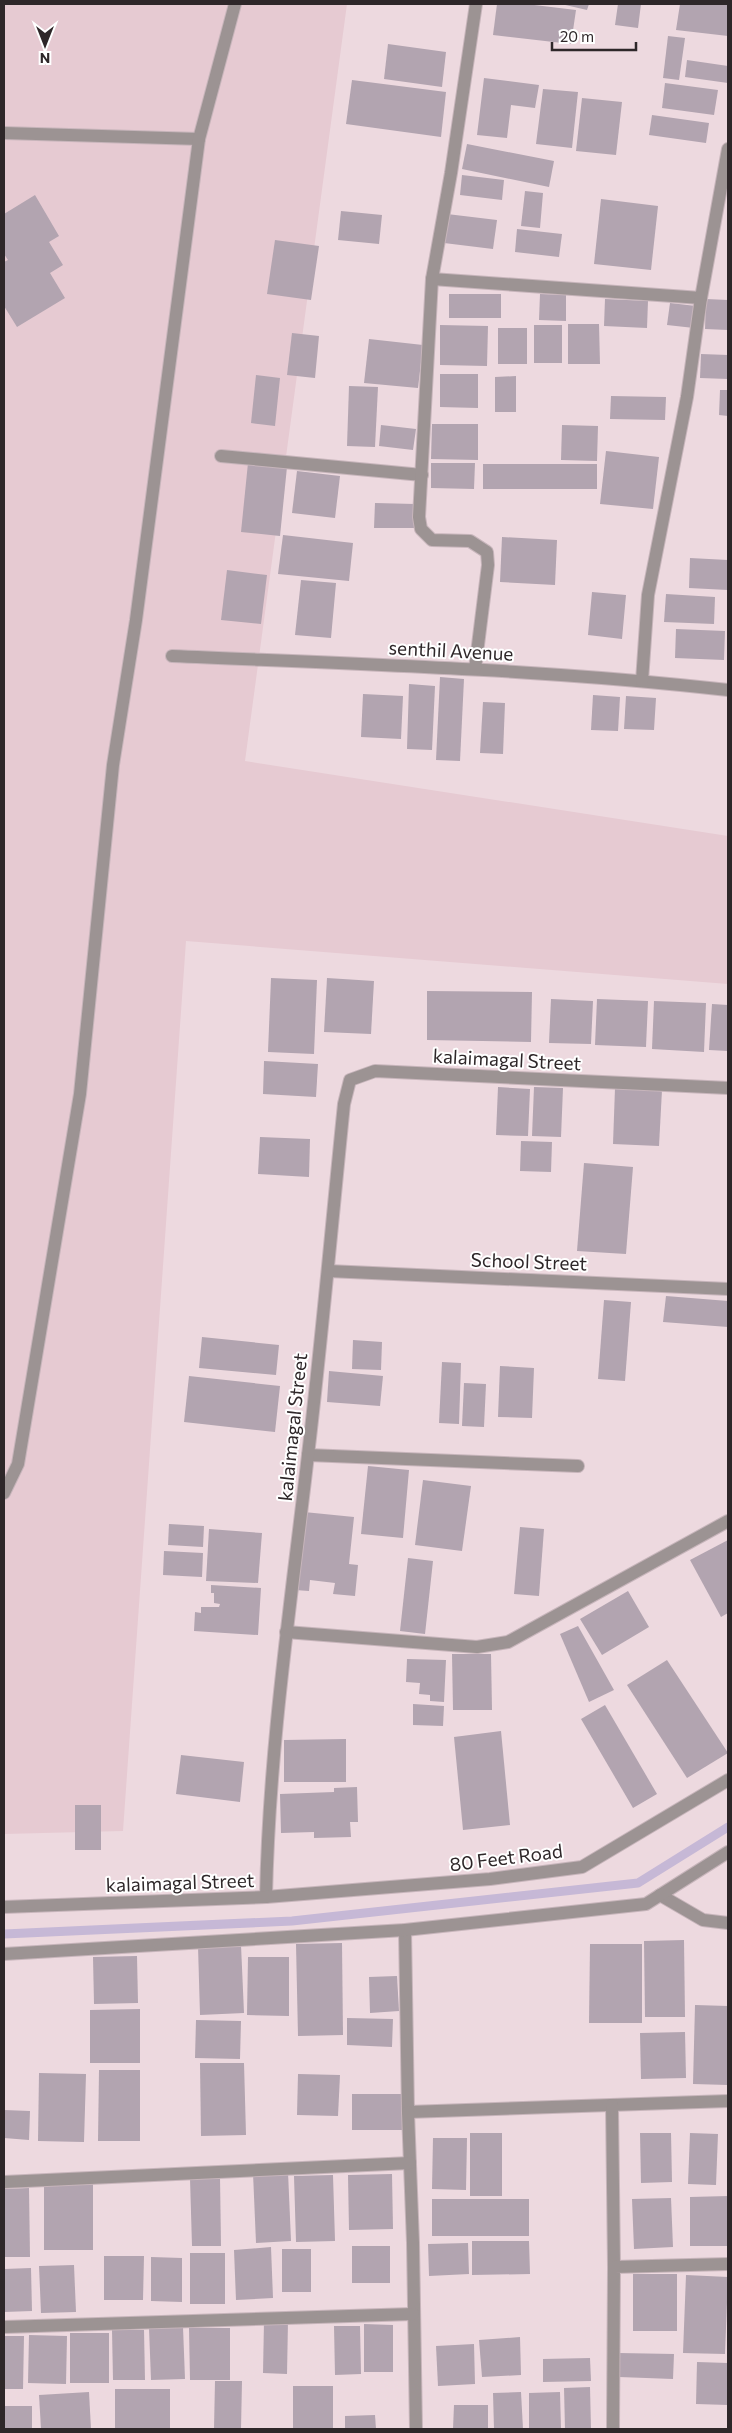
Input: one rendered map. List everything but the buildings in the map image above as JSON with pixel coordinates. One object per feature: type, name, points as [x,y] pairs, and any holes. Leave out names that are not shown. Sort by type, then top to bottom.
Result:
[{"type":"street","points":[[4,1493],[18,1464],[80,1094],[113,764],[137,610],[199,139],[235,4]]},
{"type":"street","points":[[475,669],[488,565],[487,552],[470,541],[432,540],[421,529],[419,517],[432,279],[451,173],[476,4]]},
{"type":"street","points":[[4,133],[199,139]]},
{"type":"street","points":[[642,681],[648,595],[687,397],[701,298],[728,149]]},
{"type":"street","points":[[432,279],[701,298]]},
{"type":"street","points":[[221,456],[422,474]]},
{"type":"street","name":"senthil Avenue","points":[[172,656],[475,669],[642,681],[728,690]]},
{"type":"street","name":"kalaimagal Street","points":[[4,1907],[266,1898],[267,1838],[286,1632],[308,1455],[344,1104],[350,1080],[375,1071],[728,1088]]},
{"type":"street","name":"School Street","points":[[328,1271],[728,1289]]},
{"type":"street","points":[[308,1455],[578,1466]]},
{"type":"street","points":[[286,1632],[477,1647],[508,1642],[728,1520]]},
{"type":"street","name":"80 Feet Road","points":[[266,1898],[490,1879],[582,1867],[728,1780]]},
{"type":"street","points":[[4,1954],[405,1930],[646,1904],[728,1852]]},
{"type":"street","points":[[660,1895],[703,1920],[728,1924]]},
{"type":"street","points":[[405,1930],[416,2429]]},
{"type":"street","points":[[408,2112],[728,2102]]},
{"type":"street","points":[[612,2105],[613,2429]]},
{"type":"street","points":[[4,2182],[410,2163]]},
{"type":"street","points":[[614,2267],[728,2264]]},
{"type":"street","points":[[4,2327],[414,2314]]},
{"type":"shaded area","points":[[4,4],[347,4],[245,761],[728,836],[728,984],[186,941],[123,1831],[4,1834]]},
{"type":"waterway","points":[[4,1934],[292,1921],[638,1883],[728,1827]]}]
